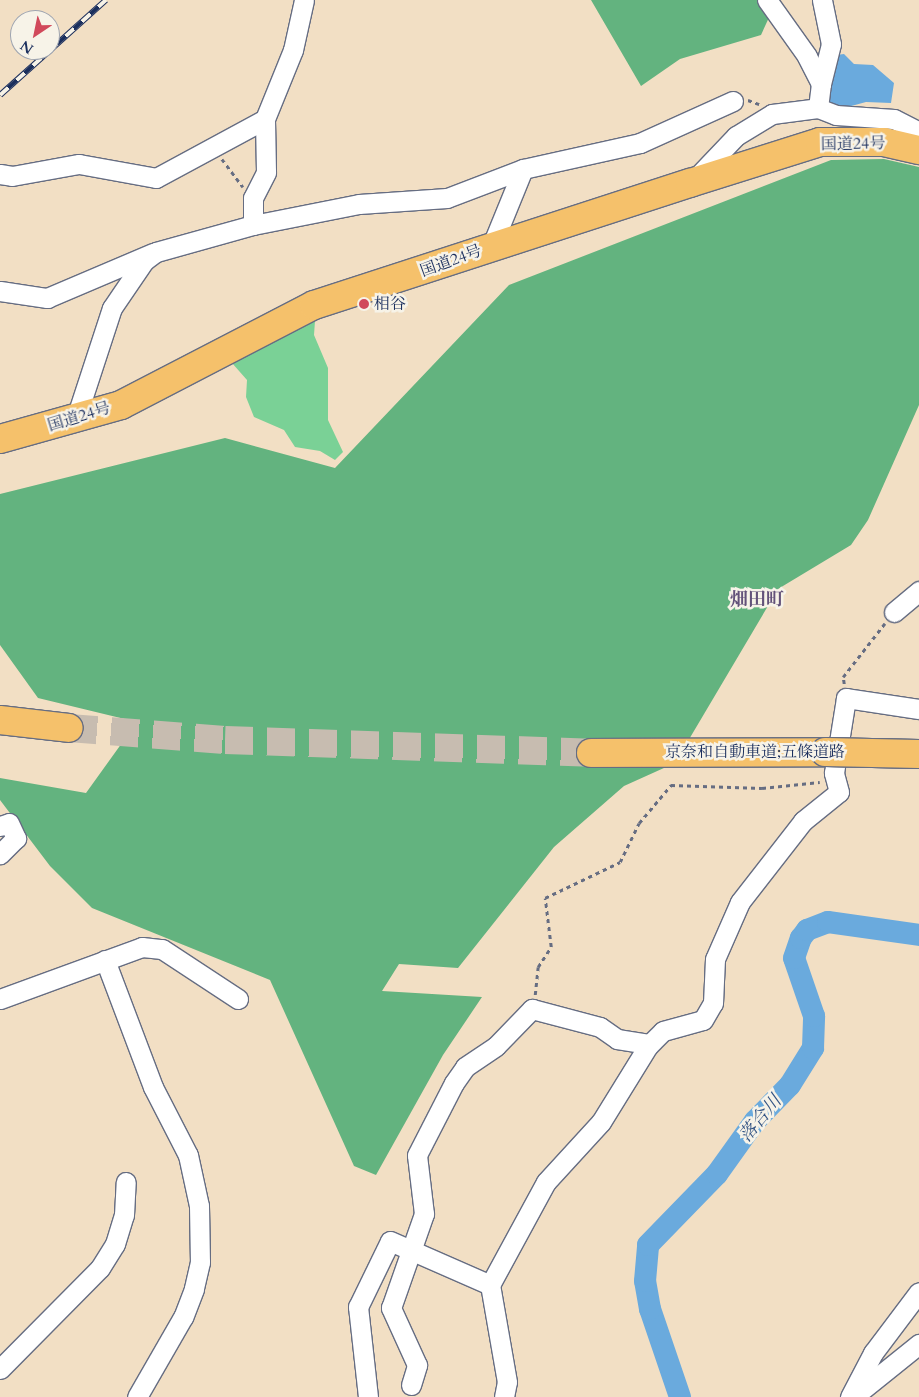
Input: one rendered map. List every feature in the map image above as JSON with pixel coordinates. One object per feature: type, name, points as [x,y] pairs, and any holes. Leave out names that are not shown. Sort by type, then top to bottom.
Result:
[{"type":"highway","name":"国道24号","points":[[0,439],[75,420],[192,372],[314,305],[492,245],[820,142],[884,142],[919,150]]},
{"type":"highway","points":[[0,720],[69,728]]},
{"type":"highway","name":"京奈和自動車道;五條道路","points":[[591,753],[830,762],[919,754]]},
{"type":"street","points":[[253,225],[253,198],[266,172],[265,119],[293,50],[304,0]]},
{"type":"street","points":[[767,0],[807,56],[821,84]]},
{"type":"street","points":[[818,108],[821,84],[831,44],[822,0]]},
{"type":"street","points":[[0,291],[47,298],[92,282],[143,253],[156,252],[253,225],[359,204],[447,198],[523,169],[640,143],[734,101]]},
{"type":"street","points":[[690,183],[736,136],[772,114],[818,108],[836,115],[894,119],[919,132]]},
{"type":"street","points":[[0,174],[12,176],[79,164],[156,178],[206,148],[214,148],[265,119]]},
{"type":"street","points":[[492,245],[523,169]]},
{"type":"street","points":[[75,420],[112,308],[144,261],[156,252]]},
{"type":"street","points":[[894,612],[919,591]]},
{"type":"street","points":[[504,1397],[507,1382],[490,1285],[546,1182],[601,1122],[649,1044],[663,1031],[703,1020],[713,1003],[715,959],[740,902],[803,821],[839,792],[830,762],[846,698],[919,708]]},
{"type":"street","points":[[0,826],[9,823],[16,838],[0,854]]},
{"type":"street","points":[[0,999],[142,947],[162,949],[238,999]]},
{"type":"street","points":[[105,960],[153,1087],[188,1155],[199,1206],[200,1262],[194,1289],[166,1350],[137,1397]]},
{"type":"street","points":[[411,1384],[417,1365],[391,1308],[424,1214],[417,1155],[465,1067],[496,1046],[532,1009],[600,1027],[617,1039],[649,1044]]},
{"type":"street","points":[[0,1369],[100,1268],[121,1225],[126,1182]]},
{"type":"street","points":[[368,1397],[358,1307],[390,1241],[490,1285]]},
{"type":"street","points":[[852,1397],[873,1352],[919,1292]]},
{"type":"street","points":[[852,1397],[919,1344]]},
{"type":"path","points":[[214,148],[253,198]]},
{"type":"path","points":[[846,698],[843,677],[894,612]]},
{"type":"path","points":[[532,1009],[538,967],[551,947],[545,898],[620,862],[639,822],[670,785],[815,785],[830,762]]},
{"type":"green space","points":[[591,0],[776,0],[776,2],[761,35],[680,59],[641,86]]},
{"type":"green space","points":[[884,159],[919,167],[919,405],[868,520],[851,545],[778,589],[675,763],[624,786],[554,847],[458,968],[399,964],[382,991],[482,997],[443,1055],[376,1175],[354,1166],[270,980],[92,908],[50,866],[0,800],[0,778],[86,793],[137,722],[38,698],[0,645],[0,494],[225,438],[335,468],[509,285],[831,160]]},
{"type":"green space","points":[[315,321],[314,335],[328,368],[328,420],[343,452],[335,460],[320,451],[295,447],[284,430],[254,417],[246,397],[247,380],[232,363]]},
{"type":"water","points":[[844,54],[854,64],[873,65],[894,83],[891,103],[866,102],[844,108],[825,104],[836,55]]},
{"type":"waterway","name":"落合川","points":[[680,1397],[650,1309],[645,1281],[648,1245],[717,1174],[755,1121],[790,1085],[813,1048],[814,1016],[794,958],[801,938],[807,930],[828,922],[919,935]]},
{"type":"tunnel","points":[[69,728],[225,740],[591,753]]},
{"type":"railway","points":[[0,95],[106,0]]},
{"type":"place","name":"相谷","points":[[364,304]]},
{"type":"district","name":"畑田町","points":[[757,600]]}]
